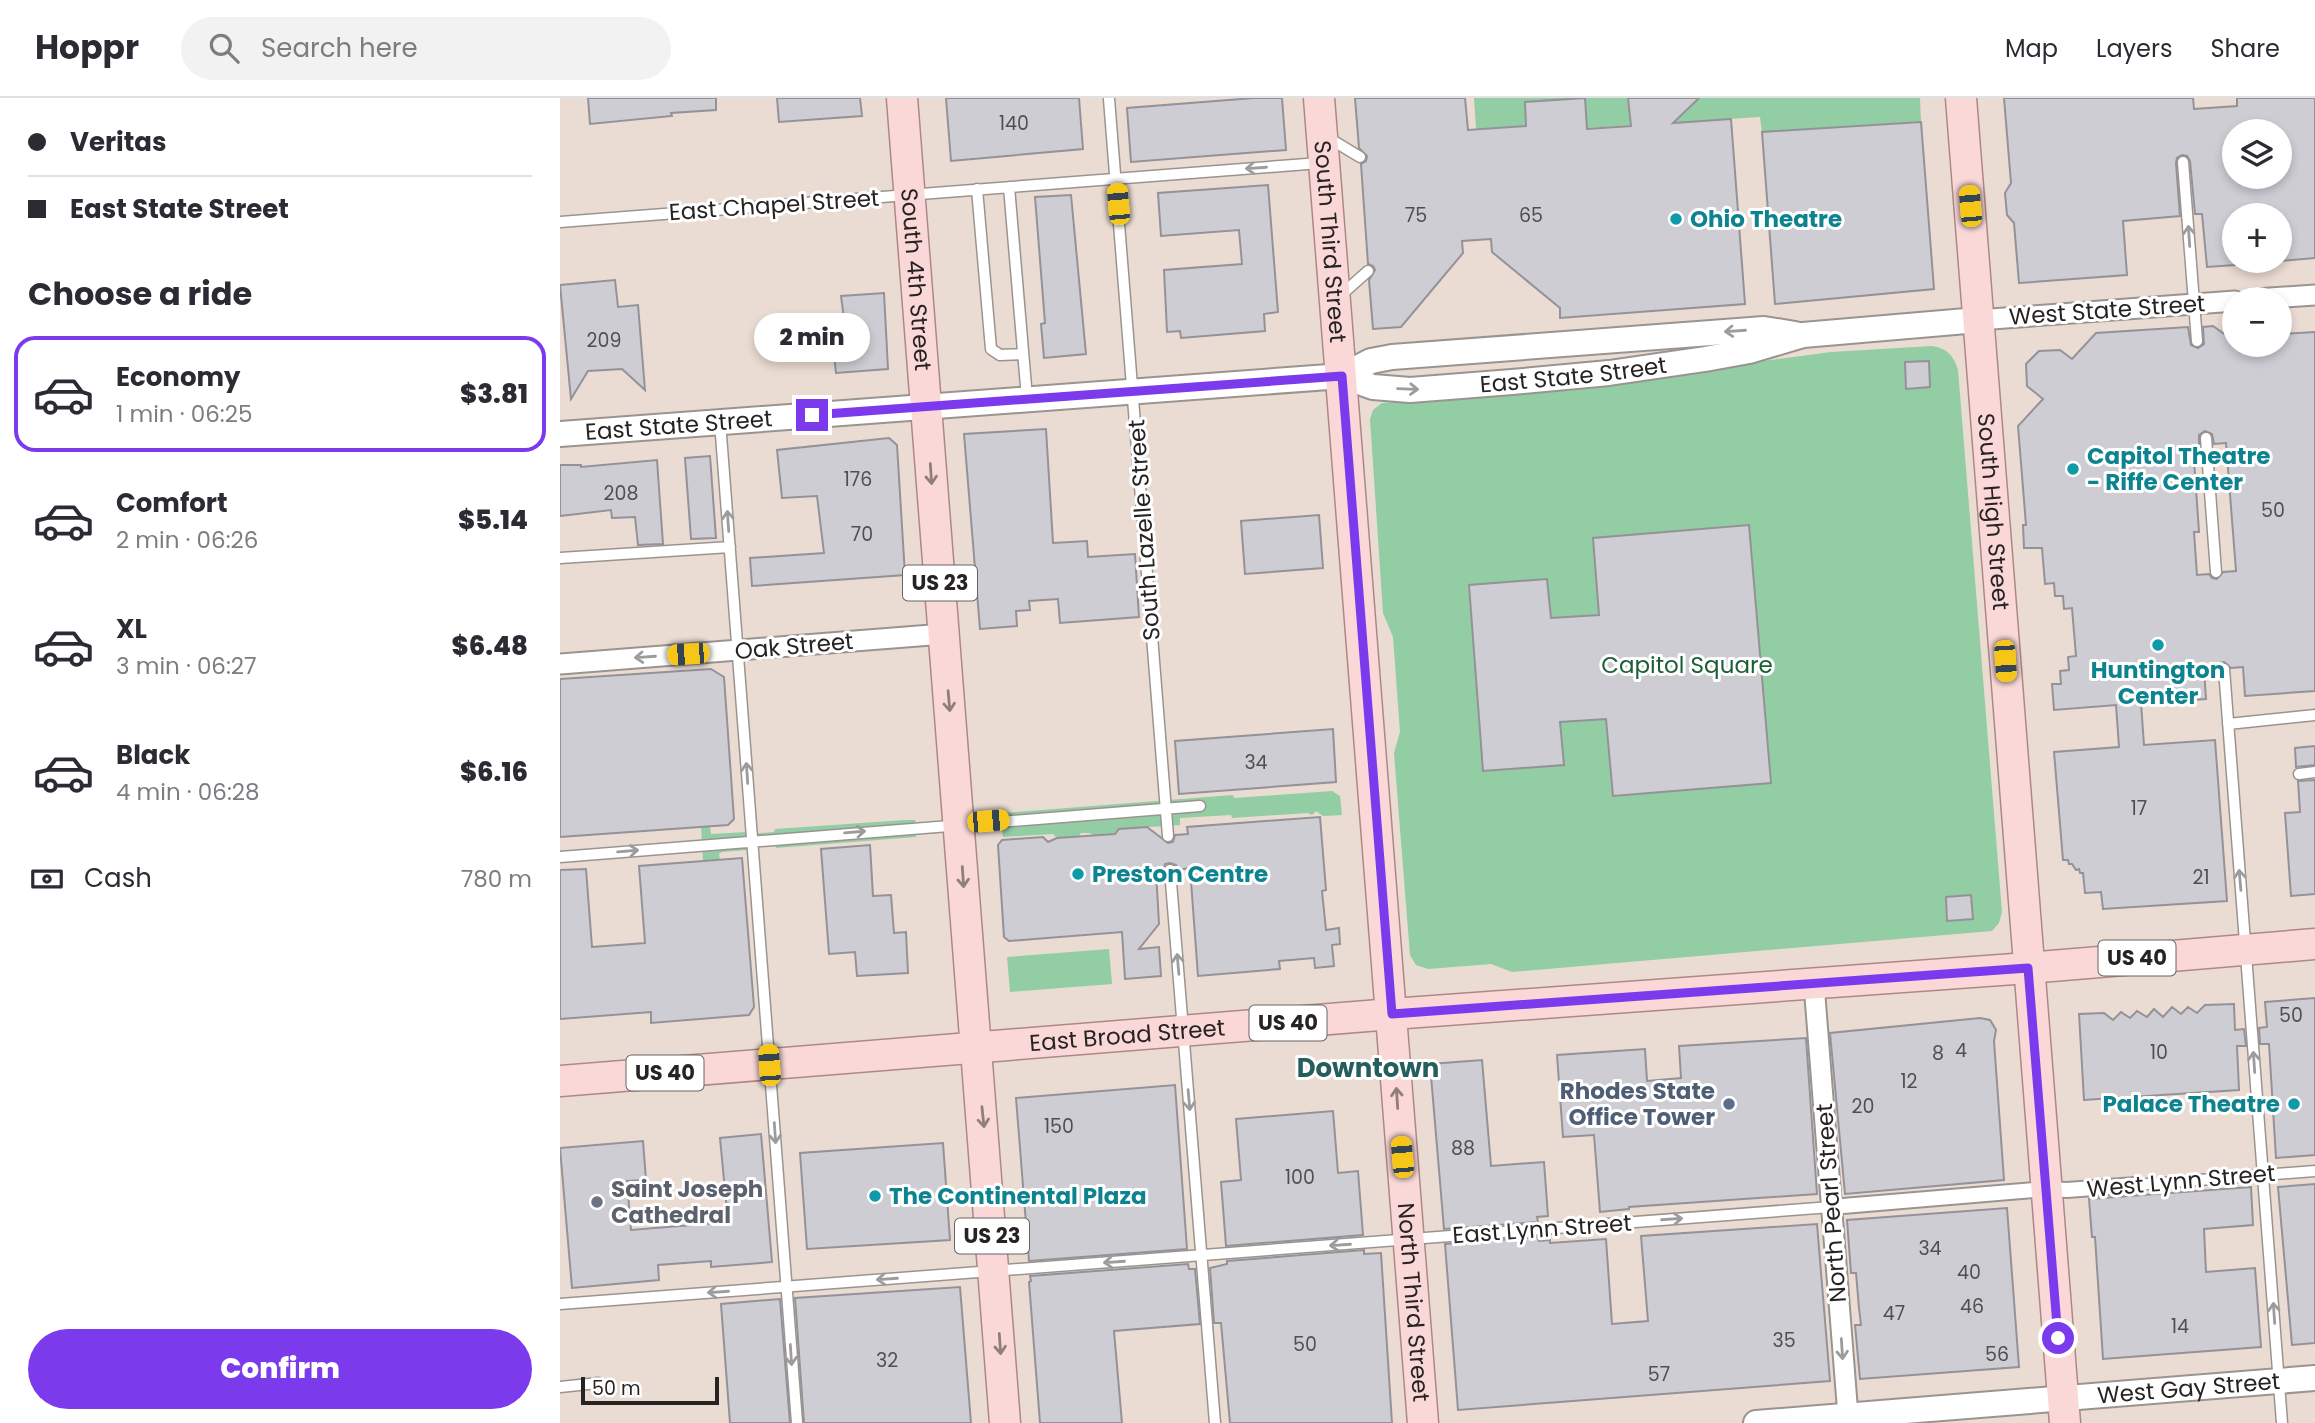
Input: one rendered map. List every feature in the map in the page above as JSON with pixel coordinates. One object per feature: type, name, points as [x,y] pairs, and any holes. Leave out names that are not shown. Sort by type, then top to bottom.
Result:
[{"type":"main road","name":"South 4th Street","points":[[902,98],[976,1049]]},
{"type":"main road","name":"South Third Street","points":[[1319,98],[1392,1014]]},
{"type":"main road","name":"South High Street","points":[[1961,98],[2064,1411]]},
{"type":"main road","name":"US 40","points":[[2028,968],[2315,944]]},
{"type":"main road","name":"East Broad Street","points":[[560,1081],[1392,1014],[2028,968]]},
{"type":"main road","name":"North Third Street","points":[[1392,1014],[1423,1423]]},
{"type":"main road","name":"US 23","points":[[976,1049],[1005,1423]]},
{"type":"street","points":[[2292,297],[2315,295]]},
{"type":"street","name":"West State Street","points":[[1978,320],[2222,302]]},
{"type":"street","name":"East State Street","points":[[1342,376],[1373,387],[1410,390],[1499,384],[1609,373],[1704,359],[1749,351],[1803,335],[1978,320]]},
{"type":"street","name":"East State Street","points":[[560,434],[1342,376],[1371,361],[1420,354],[1764,329],[1803,335]]},
{"type":"street","name":"Oak Street","points":[[560,664],[944,634]]},
{"type":"street","name":"North Pearl Street","points":[[1814,984],[1848,1419]]},
{"type":"street","name":"West Lynn Street","points":[[2046,1189],[2136,1185]]},
{"type":"street","name":"East Lynn Street","points":[[1831,1207],[2046,1189]]},
{"type":"street","name":"West Gay Street","points":[[1756,1423],[2064,1411],[2315,1378]]},
{"type":"lane","name":"South Lazelle Street","points":[[1109,99],[1168,836]]},
{"type":"lane","name":"East Chapel Street","points":[[560,222],[1115,178],[1323,148]]},
{"type":"lane","points":[[1323,148],[1360,157]]},
{"type":"lane","points":[[2183,162],[2197,341]]},
{"type":"lane","points":[[1009,187],[1027,399]]},
{"type":"lane","points":[[977,189],[991,349],[1000,355],[1023,354]]},
{"type":"lane","points":[[1335,299],[1368,271]]},
{"type":"lane","points":[[720,422],[797,1423]]},
{"type":"lane","points":[[2206,438],[2216,572]]},
{"type":"lane","points":[[560,558],[730,547]]},
{"type":"lane","points":[[2224,669],[2282,1423]]},
{"type":"lane","points":[[2228,724],[2315,715]]},
{"type":"lane","points":[[2299,774],[2315,772]]},
{"type":"lane","points":[[560,857],[958,823],[1200,806]]},
{"type":"lane","points":[[1170,870],[1215,1423]]},
{"type":"lane","name":"West Lynn Street","points":[[2136,1185],[2315,1171]]},
{"type":"lane","name":"East Lynn Street","points":[[560,1304],[1831,1207]]},
{"type":"lane","points":[[560,1387],[598,1383]]},
{"type":"shaded area","points":[[560,98],[2315,98],[2315,1423],[560,1423]]},
{"type":"green space","points":[[1474,98],[1583,98],[1525,102],[1526,126],[1476,129]]},
{"type":"green space","points":[[1585,98],[1920,98],[1921,122],[1762,132],[1760,117],[1587,128]]},
{"type":"green space","name":"Capitol Square","points":[[1932,346],[1949,353],[1958,370],[2002,912],[1999,923],[1992,931],[1512,972],[1491,964],[1428,969],[1416,965],[1410,955],[1394,753],[1400,732],[1393,637],[1383,613],[1370,419],[1373,410],[1382,403],[1569,387],[1831,352]]},
{"type":"green space","points":[[1332,791],[1340,796],[1342,815],[1323,816],[1316,811],[1312,815],[1180,818],[1180,825],[1119,829],[1115,834],[1081,833],[1079,836],[1057,838],[1053,834],[1003,837],[1002,829],[924,834],[916,837],[747,848],[722,852],[719,854],[720,860],[703,861],[701,827],[710,826],[711,834],[747,834],[774,832],[775,829],[905,820],[915,820],[916,824],[1001,818],[1002,813],[1233,795],[1234,798]]},
{"type":"green space","points":[[1109,949],[1112,984],[1010,992],[1007,957]]},
{"type":"building","points":[[588,98],[716,98],[716,110],[590,124]]},
{"type":"building","points":[[777,98],[860,98],[862,116],[779,122]]},
{"type":"building","points":[[946,98],[1079,98],[1083,149],[951,161]]},
{"type":"building","points":[[1282,98],[1286,150],[1131,162],[1127,108]]},
{"type":"building","points":[[1355,98],[1465,98],[1468,130],[1526,126],[1525,102],[1585,98],[1587,129],[1631,126],[1628,98],[1699,98],[1673,123],[1731,119],[1745,304],[1560,318],[1560,308],[1492,252],[1491,239],[1462,241],[1463,253],[1401,327],[1373,329],[1369,280],[1375,270],[1368,264],[1361,164],[1366,161],[1367,156],[1359,148]]},
{"type":"building","points":[[2004,98],[2193,98],[2194,109],[2237,106],[2237,98],[2315,98],[2315,258],[2292,260],[2292,203],[2222,203],[2222,266],[2207,267],[2202,214],[2195,214],[2190,161],[2187,156],[2182,155],[2177,158],[2176,163],[2180,216],[2123,221],[2127,275],[2019,283],[2014,223],[2007,215],[2005,193],[2011,183]]},
{"type":"building","points":[[1921,122],[1934,289],[1775,304],[1762,132]]},
{"type":"building","points":[[1268,185],[1278,312],[1264,314],[1265,331],[1181,338],[1180,331],[1167,332],[1164,270],[1242,264],[1239,230],[1161,236],[1158,193]]},
{"type":"building","points":[[1071,195],[1086,354],[1044,358],[1041,324],[1045,323],[1035,197]]},
{"type":"building","points":[[615,280],[618,307],[638,305],[645,390],[622,369],[588,371],[571,399],[560,285]]},
{"type":"building","points":[[884,293],[888,369],[836,373],[830,319],[844,319],[841,296]]},
{"type":"building","points":[[2213,326],[2222,332],[2222,357],[2292,357],[2292,333],[2315,332],[2315,691],[2245,696],[2243,667],[2231,668],[2224,662],[2219,663],[2217,669],[2204,670],[2206,699],[2141,703],[2144,745],[2215,740],[2227,901],[2103,909],[2101,892],[2085,893],[2083,873],[2069,864],[2068,860],[2063,860],[2054,752],[2119,747],[2116,705],[2054,710],[2052,684],[2061,684],[2060,671],[2069,670],[2068,657],[2076,656],[2072,608],[2064,609],[2063,596],[2055,596],[2054,583],[2045,584],[2042,548],[2024,548],[2023,525],[2026,525],[2018,426],[2043,399],[2027,386],[2026,364],[2039,351],[2060,350],[2072,359],[2096,333],[2188,327],[2191,345],[2198,348],[2204,344],[2203,327]],"holes":[[[2205,431],[2212,434],[2214,444],[2226,443],[2236,571],[2223,572],[2217,579],[2209,574],[2197,575],[2194,532],[2199,532],[2193,446],[2199,445],[2199,435]]]},
{"type":"building","points":[[1929,361],[1930,387],[1906,389],[1905,362]]},
{"type":"building","points":[[1046,429],[1053,543],[1087,541],[1088,557],[1135,554],[1139,617],[1060,623],[1058,599],[1029,601],[1030,610],[1016,611],[1017,626],[980,629],[964,434]]},
{"type":"building","points":[[889,438],[897,445],[905,575],[752,586],[750,558],[824,553],[817,496],[782,498],[777,450]]},
{"type":"building","points":[[710,456],[716,538],[691,539],[685,458]]},
{"type":"building","points":[[657,460],[663,544],[638,545],[635,517],[612,518],[611,510],[560,516],[560,465],[581,467]]},
{"type":"building","points":[[1319,515],[1323,568],[1245,574],[1241,521]]},
{"type":"building","points":[[1749,525],[1771,783],[1613,796],[1606,719],[1560,722],[1564,765],[1483,771],[1469,585],[1547,579],[1551,618],[1599,615],[1593,538]]},
{"type":"building","points":[[711,669],[724,677],[734,819],[728,825],[560,837],[560,679]]},
{"type":"building","points":[[1333,729],[1336,782],[1179,794],[1175,741]]},
{"type":"building","points":[[2315,746],[2315,765],[2296,767],[2295,748]]},
{"type":"building","points":[[2315,780],[2315,894],[2291,896],[2285,813],[2300,812],[2298,781]]},
{"type":"building","name":"Preston Centre","points":[[1320,817],[1326,890],[1322,891],[1326,930],[1339,928],[1340,944],[1332,945],[1334,966],[1315,968],[1314,958],[1279,961],[1280,969],[1198,976],[1190,868],[1177,870],[1176,865],[1170,863],[1165,864],[1163,871],[1156,871],[1159,924],[1139,949],[1159,947],[1161,976],[1125,979],[1122,932],[1009,941],[1004,937],[998,845],[1002,840],[1043,837],[1048,842],[1057,838],[1115,834],[1119,829],[1147,827],[1168,843],[1173,842],[1175,835],[1188,834],[1187,827]]},
{"type":"building","points":[[870,845],[873,896],[891,895],[894,933],[906,932],[908,973],[857,976],[855,952],[829,954],[821,849]]},
{"type":"building","points":[[742,858],[754,1007],[749,1015],[651,1023],[651,1012],[560,1019],[560,870],[586,869],[592,947],[645,943],[639,866]]},
{"type":"building","points":[[1971,895],[1973,919],[1947,921],[1946,897]]},
{"type":"building","name":"Palace Theatre","points":[[2315,998],[2315,1155],[2276,1158],[2269,1044],[2260,1044],[2259,1028],[2267,1027],[2265,1002]]},
{"type":"building","points":[[2234,1004],[2235,1030],[2244,1029],[2246,1046],[2237,1046],[2239,1090],[2084,1100],[2079,1014],[2104,1013],[2113,1020],[2121,1012],[2130,1018],[2137,1011],[2147,1017],[2154,1009],[2163,1017],[2172,1007],[2181,1014],[2188,1007],[2197,1013],[2205,1005]]},
{"type":"building","points":[[1980,1018],[1990,1020],[1996,1030],[1994,1041],[2004,1180],[1845,1194],[1830,1033]]},
{"type":"building","name":"Rhodes State Office Tower","points":[[1806,1038],[1817,1194],[1629,1207],[1600,1212],[1594,1135],[1563,1137],[1557,1055],[1645,1049],[1647,1081],[1681,1078],[1679,1046]]},
{"type":"building","points":[[1482,1060],[1491,1166],[1544,1162],[1548,1216],[1537,1217],[1538,1222],[1444,1229],[1430,1064]]},
{"type":"building","points":[[1175,1085],[1187,1249],[1029,1261],[1016,1098]]},
{"type":"building","points":[[1333,1111],[1338,1173],[1358,1171],[1363,1235],[1226,1246],[1221,1182],[1241,1180],[1236,1119]]},
{"type":"building","name":"Saint Joseph Cathedral","points":[[761,1134],[772,1262],[711,1267],[711,1261],[658,1265],[659,1280],[572,1288],[560,1148],[643,1141],[646,1180],[627,1181],[631,1230],[728,1222],[720,1138]]},
{"type":"building","name":"The Continental Plaza","points":[[943,1143],[950,1240],[807,1249],[800,1153]]},
{"type":"building","points":[[2315,1184],[2315,1343],[2292,1345],[2278,1187]]},
{"type":"building","points":[[2251,1187],[2253,1225],[2204,1229],[2206,1272],[2255,1268],[2261,1347],[2103,1359],[2095,1237],[2092,1237],[2089,1199]]},
{"type":"building","points":[[2007,1208],[2019,1367],[1860,1379],[1855,1325],[1861,1325],[1856,1273],[1851,1273],[1847,1220]]},
{"type":"building","points":[[1817,1224],[1830,1381],[1458,1410],[1445,1244],[1538,1237],[1539,1241],[1550,1240],[1550,1243],[1606,1239],[1612,1324],[1648,1321],[1641,1236]]},
{"type":"building","points":[[1364,1250],[1364,1254],[1381,1253],[1392,1423],[1230,1423],[1221,1323],[1214,1323],[1210,1268],[1227,1264],[1227,1261]]},
{"type":"building","points":[[1188,1264],[1189,1269],[1195,1269],[1200,1324],[1114,1331],[1122,1423],[1040,1423],[1030,1276]]},
{"type":"building","points":[[960,1287],[971,1423],[804,1423],[795,1298]]},
{"type":"building","points":[[780,1299],[790,1423],[730,1423],[721,1304]]},
{"type":"place","name":"Ohio Theatre","points":[[1676,219]]},
{"type":"place","name":"Capitol Theatre - Riffe Center","points":[[2073,469]]},
{"type":"place","name":"Huntington Center","points":[[2158,645]]},
{"type":"place","name":"Preston Centre","points":[[1078,874]]},
{"type":"place","name":"Rhodes State Office Tower","points":[[1729,1104]]},
{"type":"place","name":"Palace Theatre","points":[[2294,1104]]},
{"type":"place","name":"The Continental Plaza","points":[[875,1196]]},
{"type":"place","name":"Saint Joseph Cathedral","points":[[597,1202]]},
{"type":"district","name":"Downtown","points":[[1368,1068]]},
{"type":"route","points":[[812,415],[1342,376],[1392,1014],[2028,968],[2058,1338]]}]
